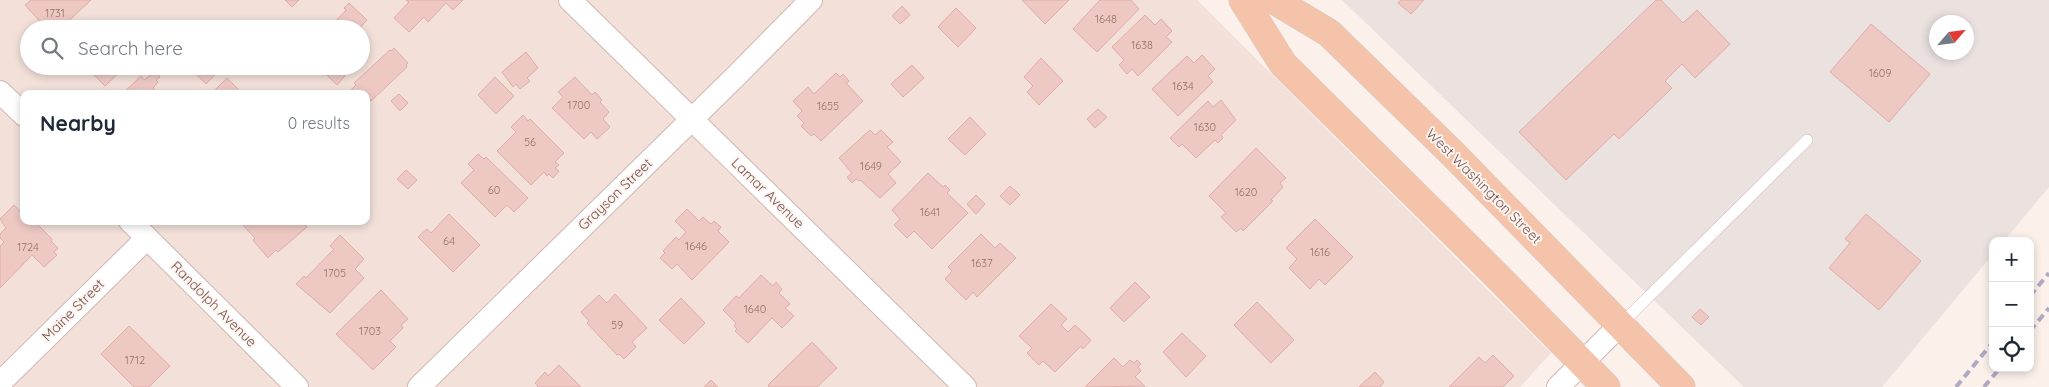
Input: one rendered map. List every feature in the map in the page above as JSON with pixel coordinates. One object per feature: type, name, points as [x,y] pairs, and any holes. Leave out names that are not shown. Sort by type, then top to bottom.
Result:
[{"type":"main road","points":[[1243,0],[1283,64],[1606,387]]},
{"type":"main road","name":"West Washington Street","points":[[1274,0],[1329,34],[1452,153],[1680,387]]},
{"type":"street","name":"Lamar Avenue","points":[[570,0],[965,387]]},
{"type":"street","name":"Grayson Street","points":[[418,387],[811,0]]},
{"type":"street","points":[[0,92],[20,111]]},
{"type":"street","name":"Randolph Avenue","points":[[134,225],[297,387]]},
{"type":"street","name":"Maine Street","points":[[0,383],[147,238]]},
{"type":"street","points":[[1558,387],[1620,325]]},
{"type":"lane","points":[[1620,325],[1807,140]]},
{"type":"shaded area","points":[[0,0],[1197,0],[1551,353],[1520,387],[0,387]]},
{"type":"shaded area","points":[[1342,0],[2049,0],[2049,187],[2007,237],[1989,237],[1989,259],[1882,387],[1744,387]]},
{"type":"building","points":[[31,0],[91,0],[70,20],[39,20],[25,5]]},
{"type":"building","points":[[285,0],[299,0],[292,7]]},
{"type":"building","points":[[406,0],[463,0],[453,10],[446,3],[428,22],[424,17],[409,32],[394,18],[409,2]]},
{"type":"building","points":[[1022,0],[1069,0],[1045,24]]},
{"type":"building","points":[[1100,0],[1131,0],[1139,9],[1097,52],[1073,29]]},
{"type":"building","points":[[1401,0],[1424,0],[1411,14],[1398,3]]},
{"type":"building","points":[[1656,0],[1661,0],[1683,23],[1697,10],[1730,44],[1695,78],[1682,64],[1665,81],[1672,88],[1619,139],[1614,134],[1566,180],[1519,132]]},
{"type":"building","points":[[349,3],[367,20],[337,20],[346,10],[344,8]]},
{"type":"building","points":[[902,6],[910,15],[900,24],[892,16]]},
{"type":"building","points":[[956,8],[976,28],[958,47],[938,27]]},
{"type":"building","points":[[1145,15],[1155,25],[1161,19],[1172,31],[1166,37],[1172,42],[1138,76],[1132,69],[1127,74],[1119,65],[1124,60],[1112,47]]},
{"type":"building","points":[[1871,24],[1930,74],[1889,122],[1830,72]]},
{"type":"building","points":[[394,48],[408,63],[407,67],[371,101],[370,90],[351,90],[356,85],[354,83],[363,75],[370,75],[370,68]]},
{"type":"building","points":[[526,52],[538,68],[527,78],[530,81],[520,89],[516,84],[513,87],[502,72]]},
{"type":"building","points":[[1202,55],[1215,69],[1208,76],[1213,82],[1178,116],[1152,89],[1187,56],[1194,63]]},
{"type":"building","points":[[1041,58],[1063,81],[1039,105],[1027,92],[1033,86],[1024,77]]},
{"type":"building","points":[[912,65],[924,78],[903,97],[891,84]]},
{"type":"building","points":[[836,73],[840,77],[843,74],[849,81],[846,83],[863,101],[821,141],[814,134],[811,136],[801,126],[804,123],[797,116],[802,111],[793,101],[808,87],[814,94]]},
{"type":"building","points":[[94,75],[117,75],[105,86]]},
{"type":"building","points":[[151,75],[158,75],[160,77],[156,80],[158,82],[153,88],[155,90],[126,90],[141,76],[144,80]]},
{"type":"building","points":[[197,75],[214,75],[206,84]]},
{"type":"building","points":[[327,75],[344,75],[337,85]]},
{"type":"building","points":[[495,77],[514,96],[496,114],[478,95]]},
{"type":"building","points":[[575,77],[592,95],[595,92],[602,100],[600,102],[609,112],[603,119],[610,127],[597,139],[591,132],[584,139],[552,108],[563,97],[558,92]]},
{"type":"building","points":[[227,78],[239,90],[215,90]]},
{"type":"building","points":[[399,94],[408,103],[400,111],[391,101]]},
{"type":"building","points":[[1221,100],[1236,120],[1221,135],[1223,138],[1218,143],[1215,140],[1196,158],[1182,144],[1179,147],[1170,138],[1208,101],[1213,107]]},
{"type":"building","points":[[1098,109],[1107,117],[1095,128],[1087,119]]},
{"type":"building","points":[[523,115],[528,121],[530,119],[564,153],[555,162],[559,165],[555,168],[559,171],[553,178],[549,174],[547,176],[544,172],[531,185],[497,151],[516,132],[511,127]]},
{"type":"building","points":[[970,117],[986,134],[965,155],[948,139]]},
{"type":"building","points":[[870,130],[875,135],[881,130],[893,142],[887,147],[901,162],[888,174],[896,183],[880,198],[860,180],[856,179],[852,183],[847,177],[852,173],[839,158]]},
{"type":"building","points":[[1256,148],[1286,178],[1280,183],[1283,187],[1271,200],[1273,201],[1243,231],[1241,228],[1236,232],[1221,217],[1226,213],[1209,196]]},
{"type":"building","points":[[478,154],[484,159],[486,157],[528,198],[514,212],[507,205],[495,217],[461,183],[474,170],[468,164]]},
{"type":"building","points":[[406,170],[417,180],[408,189],[397,179]]},
{"type":"building","points":[[928,173],[943,187],[945,185],[950,190],[947,193],[968,213],[932,249],[914,231],[907,238],[894,225],[900,219],[892,210]]},
{"type":"building","points":[[1010,186],[1020,195],[1010,205],[1000,196]]},
{"type":"building","points":[[976,195],[985,204],[976,214],[967,204]]},
{"type":"building","points":[[14,205],[20,211],[20,225],[38,225],[58,248],[54,252],[57,255],[44,267],[32,255],[0,288],[0,246],[4,242],[0,238],[0,234],[6,228],[0,219]]},
{"type":"building","points":[[687,209],[699,221],[703,217],[711,224],[714,221],[721,227],[718,231],[729,242],[692,280],[677,264],[672,269],[660,258],[665,253],[663,251],[676,237],[679,240],[686,232],[675,221]]},
{"type":"building","points":[[449,214],[480,245],[453,272],[418,237],[427,229],[431,233]]},
{"type":"building","points":[[1866,214],[1921,261],[1879,310],[1829,268],[1850,243],[1845,239]]},
{"type":"building","points":[[1315,219],[1353,257],[1325,285],[1319,279],[1310,289],[1289,268],[1297,259],[1286,248]]},
{"type":"building","points":[[243,225],[305,225],[307,227],[278,252],[276,250],[268,258],[253,240],[255,238]]},
{"type":"building","points":[[981,234],[995,248],[1000,243],[1016,258],[977,297],[973,292],[966,300],[945,279],[952,271],[948,267]]},
{"type":"building","points":[[340,235],[364,259],[355,269],[364,278],[330,313],[296,284],[304,276],[306,278],[334,249],[330,246]]},
{"type":"building","points":[[761,275],[773,286],[776,282],[782,289],[779,293],[790,304],[785,308],[794,316],[782,328],[772,318],[748,343],[735,331],[737,329],[734,326],[736,323],[723,310],[736,296],[739,298]]},
{"type":"building","points":[[1135,282],[1150,297],[1124,322],[1110,308]]},
{"type":"building","points":[[381,290],[408,319],[401,325],[403,328],[390,341],[396,347],[373,370],[336,334]]},
{"type":"building","points":[[615,294],[647,328],[632,342],[636,347],[624,359],[619,354],[617,355],[587,323],[589,321],[581,312],[599,295],[607,303]]},
{"type":"building","points":[[681,298],[705,323],[684,344],[659,320]]},
{"type":"building","points":[[1257,302],[1294,340],[1271,363],[1234,325]]},
{"type":"building","points":[[1051,304],[1067,319],[1061,325],[1068,332],[1075,325],[1091,340],[1083,349],[1081,346],[1055,372],[1043,361],[1039,365],[1027,353],[1032,348],[1019,336]]},
{"type":"building","points":[[1700,309],[1709,317],[1701,325],[1692,317]]},
{"type":"building","points":[[129,326],[170,366],[149,387],[134,387],[101,354]]},
{"type":"building","points":[[1182,333],[1206,356],[1186,377],[1163,352]]},
{"type":"building","points":[[812,342],[837,368],[817,387],[769,387],[768,385]]},
{"type":"building","points":[[1493,355],[1514,376],[1503,387],[1449,387],[1479,357],[1485,363]]},
{"type":"building","points":[[1114,358],[1123,367],[1130,360],[1134,363],[1137,360],[1141,364],[1138,367],[1141,371],[1135,377],[1145,386],[1085,387]]},
{"type":"building","points":[[559,365],[581,387],[537,387],[535,383],[545,372],[548,376]]},
{"type":"building","points":[[1375,372],[1384,382],[1380,387],[1359,387]]},
{"type":"building","points":[[711,380],[718,387],[704,387]]},
{"type":"railway","points":[[2034,291],[2049,273]]},
{"type":"railway","points":[[2033,327],[2049,308]]},
{"type":"railway","points":[[1956,387],[1989,347]]},
{"type":"railway","points":[[1984,387],[1997,372]]}]
